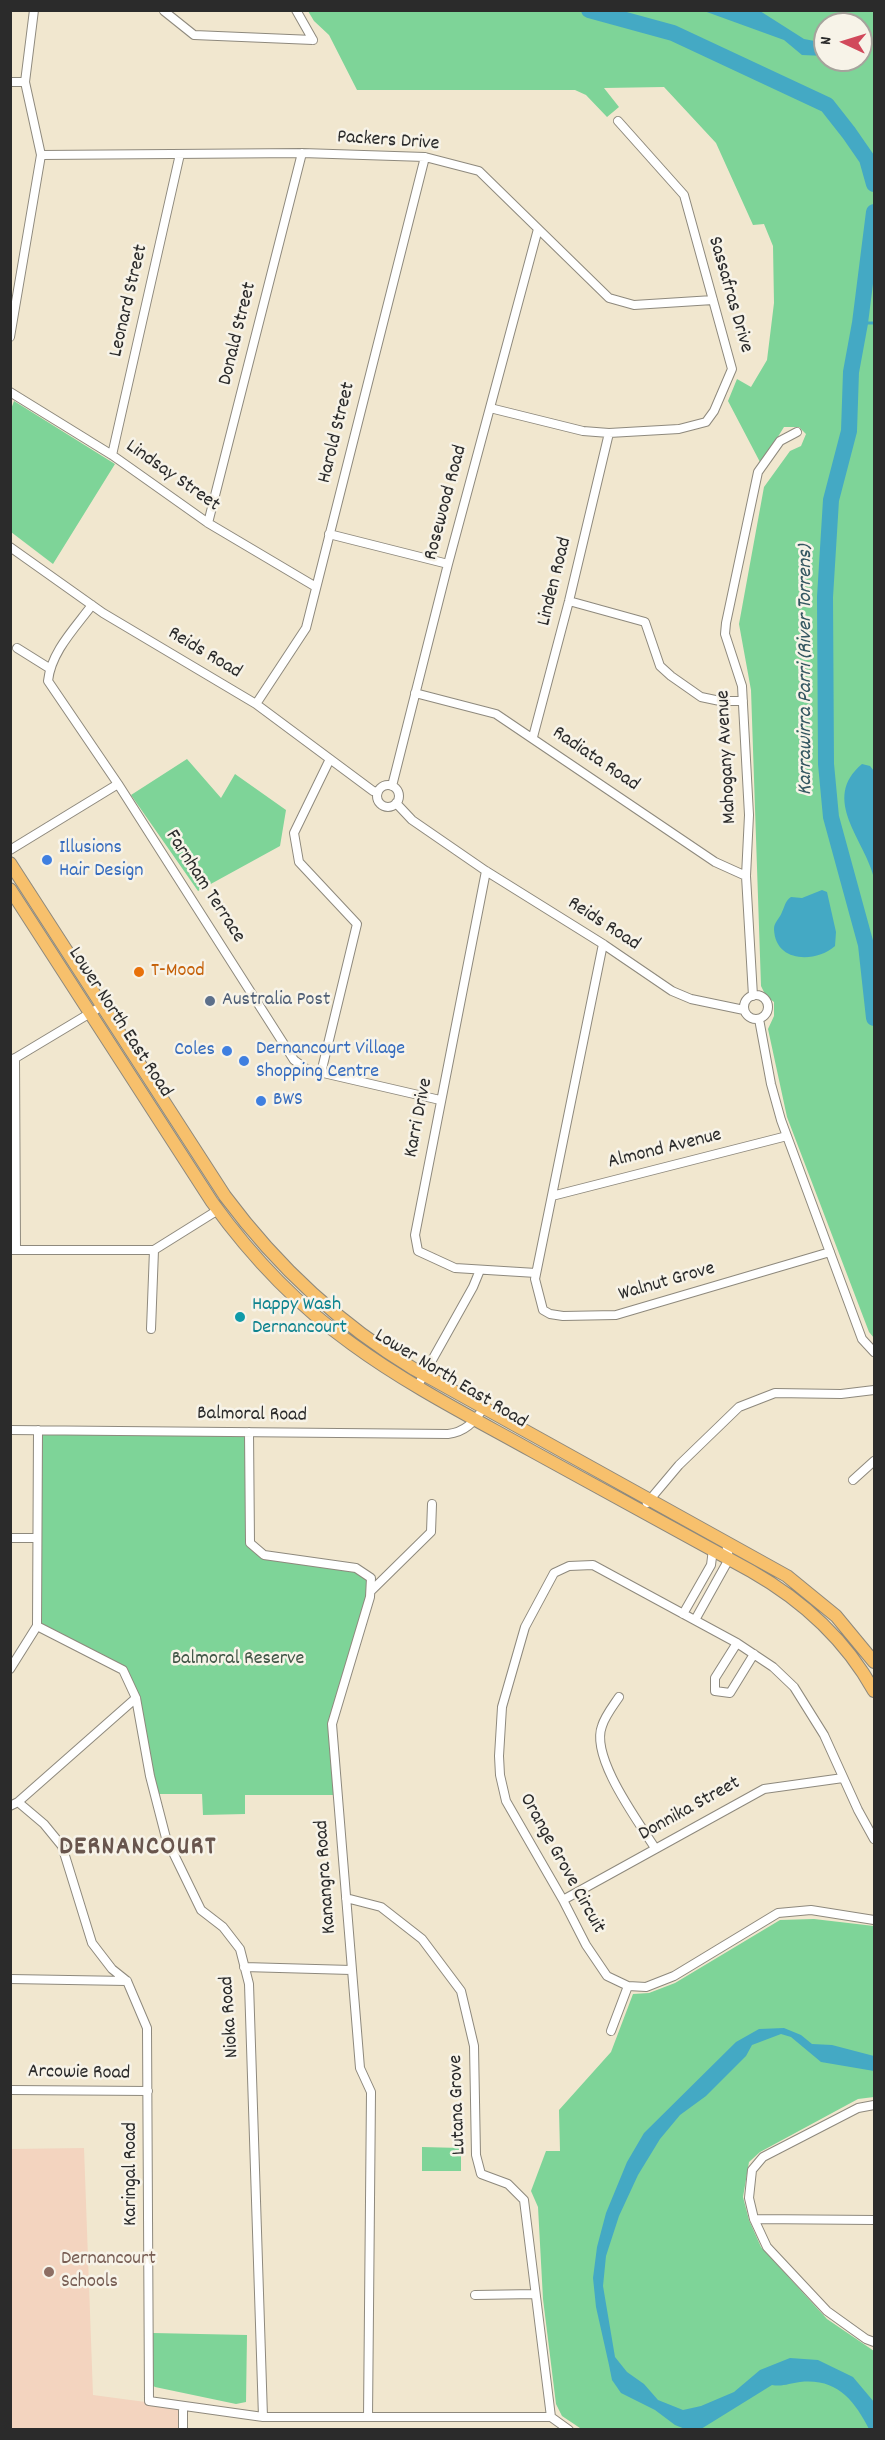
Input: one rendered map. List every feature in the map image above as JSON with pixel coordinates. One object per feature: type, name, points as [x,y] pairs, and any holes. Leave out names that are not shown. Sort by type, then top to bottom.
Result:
[{"type":"main road","name":"Lower North East Road","points":[[10,863],[211,1176],[260,1240],[299,1282],[340,1318],[387,1352],[645,1505],[729,1559],[770,1581],[809,1611],[845,1648],[874,1691]]},
{"type":"main road","name":"Lower North East Road","points":[[10,889],[218,1210],[260,1262],[309,1310],[365,1354],[475,1419],[775,1568],[813,1596],[844,1625],[874,1662]]},
{"type":"street","points":[[10,337],[41,155],[25,82],[34,10]]},
{"type":"street","points":[[164,11],[194,35],[313,40],[296,10]]},
{"type":"street","points":[[10,82],[25,82]]},
{"type":"street","name":"Sassafras Drive","points":[[490,408],[583,431],[609,433],[679,429],[706,422],[714,411],[732,369],[684,195],[618,122]]},
{"type":"street","name":"Packers Drive","points":[[41,155],[302,153],[425,157],[479,171],[609,298],[634,305],[713,300]]},
{"type":"street","name":"Donald Street","points":[[208,523],[302,153]]},
{"type":"street","name":"Leonard Street","points":[[112,455],[180,154]]},
{"type":"street","name":"Harold Street","points":[[256,704],[306,628],[425,157]]},
{"type":"street","name":"Rosewood Road","points":[[392,786],[448,564],[538,229]]},
{"type":"street","name":"Lindsay Street","points":[[10,392],[112,455],[208,523],[316,587]]},
{"type":"street","name":"Mahogany Avenue","points":[[753,996],[746,876],[749,815],[742,686],[725,634],[758,472],[780,441],[797,432]]},
{"type":"street","name":"Linden Road","points":[[533,737],[569,601],[609,433]]},
{"type":"street","points":[[329,534],[448,564]]},
{"type":"street","name":"Reids Road","points":[[10,547],[92,605],[256,704],[329,760],[373,791],[378,792]]},
{"type":"street","points":[[569,601],[645,622],[660,666],[671,676],[701,697],[720,701],[743,701]]},
{"type":"street","points":[[16,648],[49,668],[57,653],[92,605]]},
{"type":"street","name":"Farnham Terrace","points":[[49,668],[48,681],[118,783],[294,1060],[306,1069],[440,1100]]},
{"type":"street","name":"Radiata Road","points":[[415,693],[496,714],[715,861],[746,876]]},
{"type":"street","points":[[321,1072],[357,924],[299,862],[294,830],[329,760]]},
{"type":"street","points":[[10,850],[118,783]]},
{"type":"street","points":[[392,786],[398,794],[396,803],[390,807],[381,805],[377,799],[378,792],[382,787],[392,786]]},
{"type":"street","name":"Reids Road","points":[[396,803],[412,820],[486,871],[603,944],[672,991],[691,999],[744,1010]]},
{"type":"street","name":"Karri Drive","points":[[486,871],[415,1235],[418,1251],[455,1268],[535,1276]]},
{"type":"street","points":[[535,1276],[603,944]]},
{"type":"street","points":[[753,996],[764,999],[767,1005],[766,1012],[759,1019],[750,1017],[744,1010],[745,1002],[753,996]]},
{"type":"street","points":[[102,1006],[13,1059],[13,1250],[154,1250],[218,1210]]},
{"type":"street","points":[[759,1019],[771,1084],[787,1136],[862,1339],[874,1352]]},
{"type":"street","name":"Almond Avenue","points":[[552,1196],[787,1136]]},
{"type":"street","points":[[151,1329],[154,1250]]},
{"type":"street","name":"Walnut Grove","points":[[535,1276],[543,1310],[550,1314],[606,1316],[635,1310],[830,1252]]},
{"type":"street","points":[[417,1386],[473,1287],[480,1270]]},
{"type":"street","points":[[645,1505],[679,1465],[739,1407],[775,1393],[841,1394],[874,1390]]},
{"type":"street","name":"Balmoral Road","points":[[10,1430],[448,1434],[462,1431],[483,1409]]},
{"type":"street","points":[[10,1669],[37,1626],[38,1430]]},
{"type":"street","points":[[249,1432],[250,1543],[264,1555],[356,1569],[371,1578],[371,1591]]},
{"type":"street","points":[[853,1480],[874,1461]]},
{"type":"street","points":[[371,1591],[432,1532],[432,1504]]},
{"type":"street","points":[[10,1538],[38,1538]]},
{"type":"street","points":[[695,1620],[729,1559],[726,1542]]},
{"type":"street","points":[[683,1614],[711,1565],[713,1549]]},
{"type":"street","name":"Orange Grove Circuit","points":[[628,1986],[607,1976],[586,1945],[506,1801],[500,1775],[502,1707],[525,1627],[554,1574],[569,1566],[593,1565],[695,1620],[773,1667],[794,1687],[824,1735],[874,1839]]},
{"type":"street","name":"Kanangra Road","points":[[368,2417],[371,2092],[360,2068],[332,1724],[371,1591]]},
{"type":"street","name":"Nioka Road","points":[[37,1626],[123,1670],[136,1698],[150,1776],[166,1838],[201,1910],[223,1927],[240,1949],[249,1984],[263,2417]]},
{"type":"street","points":[[737,1644],[715,1678],[715,1691],[730,1693],[754,1654]]},
{"type":"street","points":[[619,1697],[601,1727],[602,1754],[611,1776],[655,1848]]},
{"type":"street","points":[[14,1804],[136,1698]]},
{"type":"street","name":"Donnika Street","points":[[563,1900],[764,1789],[843,1778]]},
{"type":"street","name":"Karingal Road","points":[[14,1804],[44,1824],[62,1846],[92,1943],[112,1969],[127,1982],[147,2028],[149,2401],[263,2417],[550,2417]]},
{"type":"street","name":"Lutana Grove","points":[[345,1898],[381,1907],[422,1939],[461,1991],[474,2046],[476,2155],[481,2174],[507,2184],[524,2200],[550,2417]]},
{"type":"street","points":[[611,2031],[628,1986],[646,1987],[674,1976],[778,1913],[811,1910],[874,1920]]},
{"type":"street","points":[[244,1967],[351,1970]]},
{"type":"street","points":[[10,1979],[127,1982]]},
{"type":"street","name":"Arcowie Road","points":[[10,2090],[148,2091]]},
{"type":"street","points":[[874,2105],[858,2108],[764,2157],[752,2170],[749,2198],[754,2219],[767,2247],[827,2311],[866,2339],[874,2342]]},
{"type":"street","points":[[754,2219],[874,2220]]},
{"type":"street","points":[[475,2295],[535,2294]]},
{"type":"street","points":[[183,2407],[183,2430]]},
{"type":"street","points":[[550,2417],[569,2430]]},
{"type":"shaded area","name":"Dernancourt Schools","points":[[84,2148],[93,2395],[183,2407],[183,2429],[11,2429],[10,2149]]},
{"type":"green space","points":[[308,11],[874,11],[874,1338],[869,1332],[787,1117],[768,1029],[774,1016],[774,1002],[766,996],[761,986],[751,690],[739,624],[764,487],[790,451],[801,446],[806,434],[799,427],[784,427],[761,464],[728,401],[737,379],[751,387],[767,360],[774,303],[773,246],[764,224],[753,225],[716,143],[664,87],[604,88],[619,107],[607,117],[586,95],[575,90],[357,90],[329,35],[314,21]]},
{"type":"green space","points":[[14,401],[115,464],[53,564],[11,532],[10,412]]},
{"type":"green space","points":[[187,759],[221,798],[235,774],[286,810],[280,846],[198,891],[131,795]]},
{"type":"green space","name":"Balmoral Reserve","points":[[38,1430],[249,1432],[250,1543],[265,1555],[356,1568],[371,1578],[370,1597],[332,1724],[337,1795],[245,1795],[245,1814],[203,1815],[202,1794],[155,1794],[136,1698],[123,1670],[37,1626]]},
{"type":"green space","points":[[814,1919],[874,1926],[874,2097],[858,2099],[760,2152],[749,2162],[743,2197],[749,2220],[761,2247],[827,2319],[874,2351],[874,2429],[583,2430],[562,2416],[556,2404],[543,2299],[538,2207],[531,2191],[546,2151],[560,2151],[559,2110],[611,2052],[633,1994],[649,1993],[675,1983],[780,1920]]},
{"type":"green space","points":[[422,2147],[461,2148],[461,2171],[422,2171]]},
{"type":"green space","points":[[153,2333],[247,2335],[246,2402],[236,2404],[152,2385]]},
{"type":"water","points":[[704,11],[760,11],[804,39],[813,41],[813,55],[802,55],[784,40]]},
{"type":"water","points":[[862,764],[870,766],[874,771],[874,878],[849,820],[845,805],[845,791],[850,777]]},
{"type":"water","points":[[822,890],[827,892],[836,932],[835,946],[827,952],[808,957],[789,954],[776,940],[774,929],[786,902],[791,897],[802,898]]},
{"type":"water","points":[[784,2028],[801,2035],[812,2044],[832,2045],[874,2056],[874,2071],[821,2062],[791,2037],[781,2034],[752,2045],[746,2056],[706,2096],[680,2115],[660,2139],[638,2175],[619,2216],[606,2256],[603,2286],[615,2357],[627,2372],[644,2384],[658,2400],[683,2410],[701,2406],[734,2392],[760,2370],[790,2358],[818,2360],[853,2377],[874,2402],[874,2429],[869,2429],[850,2400],[834,2387],[813,2382],[800,2382],[780,2386],[772,2385],[701,2429],[685,2429],[675,2425],[655,2410],[621,2393],[612,2380],[596,2307],[593,2278],[597,2247],[606,2213],[627,2162],[644,2133],[736,2042],[759,2029]]},
{"type":"waterway","name":"Karrawirra Parri (River Torrens)","points":[[589,10],[673,33],[827,105],[867,159],[874,184]]},
{"type":"waterway","name":"Karrawirra Parri (River Torrens)","points":[[874,212],[860,323],[851,372],[849,431],[831,500],[825,597],[826,764],[831,817],[866,945],[874,1018]]},
{"type":"waterway","points":[[860,323],[874,323]]},
{"type":"place","name":"Illusions Hair Design","points":[[47,860]]},
{"type":"place","name":"T-Mood","points":[[139,972]]},
{"type":"place","name":"Australia Post","points":[[210,1001]]},
{"type":"place","name":"Coles","points":[[227,1051]]},
{"type":"place","name":"Dernancourt Village Shopping Centre","points":[[244,1061]]},
{"type":"place","name":"BWS","points":[[261,1101]]},
{"type":"place","name":"Happy Wash Dernancourt","points":[[240,1317]]},
{"type":"place","name":"Dernancourt Schools","points":[[49,2272]]},
{"type":"district","name":"DERNANCOURT","points":[[138,1849]]}]
